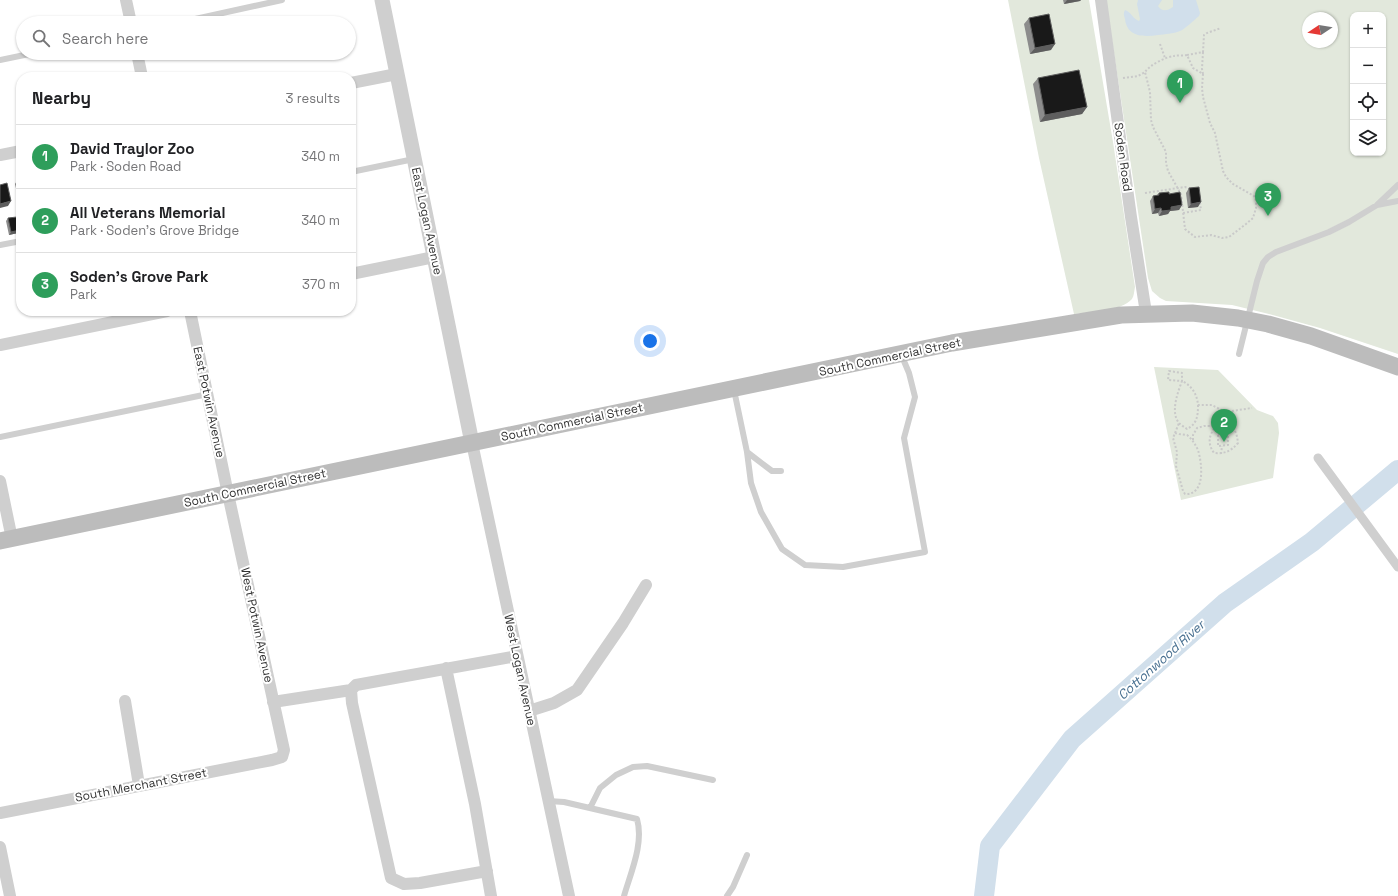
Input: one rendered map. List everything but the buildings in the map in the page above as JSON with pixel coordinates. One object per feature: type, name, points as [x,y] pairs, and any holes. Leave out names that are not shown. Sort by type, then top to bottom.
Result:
[{"type":"main road","name":"South Commercial Street","points":[[6,540],[952,343],[1121,315],[1146,313],[1192,313],[1248,320],[1292,330],[1398,367]]},
{"type":"street","points":[[126,0],[129,16]]},
{"type":"street","name":"East Logan Avenue","points":[[382,0],[472,443]]},
{"type":"street","name":"Soden Road","points":[[1101,0],[1146,313]]},
{"type":"street","points":[[138,60],[141,72]]},
{"type":"street","points":[[356,82],[397,74]]},
{"type":"street","points":[[0,155],[16,152]]},
{"type":"street","points":[[356,273],[434,257]]},
{"type":"street","points":[[0,345],[142,316]]},
{"type":"street","name":"East Potwin Avenue","points":[[191,316],[228,494]]},
{"type":"street","name":"West Logan Avenue","points":[[472,443],[569,896]]},
{"type":"street","points":[[1318,458],[1397,567]]},
{"type":"street","points":[[0,480],[6,540]]},
{"type":"street","name":"West Potwin Avenue","points":[[228,494],[284,750],[282,757]]},
{"type":"street","points":[[529,711],[554,703],[577,690],[623,623],[646,585]]},
{"type":"street","points":[[273,702],[351,690],[356,685],[517,656]]},
{"type":"street","points":[[446,668],[475,804],[492,896]]},
{"type":"street","points":[[351,690],[352,703],[391,878],[404,884],[420,883],[487,871]]},
{"type":"street","points":[[125,701],[139,785]]},
{"type":"street","name":"South Merchant Street","points":[[0,812],[282,757]]},
{"type":"street","points":[[0,846],[10,896]]},
{"type":"lane","points":[[209,16],[282,0]]},
{"type":"lane","points":[[0,60],[16,57]]},
{"type":"lane","points":[[356,171],[414,159]]},
{"type":"lane","points":[[1239,354],[1263,263],[1268,257],[1276,252],[1329,232],[1377,205],[1398,185]]},
{"type":"lane","points":[[1377,205],[1398,202]]},
{"type":"lane","points":[[0,245],[16,242]]},
{"type":"lane","points":[[734,389],[747,452],[751,483],[761,512],[782,549],[804,565],[843,567],[925,552],[904,438],[915,397],[909,373],[901,354]]},
{"type":"lane","points":[[0,438],[208,394]]},
{"type":"lane","points":[[747,452],[772,471],[781,471]]},
{"type":"lane","points":[[590,808],[600,788],[616,775],[632,767],[647,766],[713,780]]},
{"type":"lane","points":[[548,801],[564,802],[637,819],[640,828],[639,845],[624,896]]},
{"type":"lane","points":[[727,896],[747,855]]},
{"type":"path","points":[[1145,72],[1150,92],[1151,120],[1166,152],[1168,171],[1181,194],[1185,230],[1195,237],[1211,235],[1222,238],[1229,237],[1252,218],[1256,208],[1256,200],[1254,196],[1233,184],[1226,177],[1223,171],[1215,133],[1210,123],[1203,97],[1202,69],[1204,35],[1221,28]]},
{"type":"path","points":[[1160,44],[1165,58]]},
{"type":"path","points":[[1112,80],[1138,76],[1145,72],[1147,68],[1165,58],[1173,56],[1187,56],[1203,52]]},
{"type":"path","points":[[1187,56],[1193,68],[1203,74]]},
{"type":"path","points":[[1145,193],[1185,187],[1191,190],[1198,190]]},
{"type":"path","points":[[1183,213],[1201,210],[1199,196]]},
{"type":"path","points":[[1184,434],[1187,429],[1193,426],[1198,417],[1197,396],[1189,384],[1182,381],[1168,380],[1169,371],[1182,372],[1182,381],[1175,403],[1176,416],[1179,424],[1187,429]]},
{"type":"path","points":[[1198,405],[1212,405],[1225,412],[1252,408]]},
{"type":"path","points":[[1223,434],[1225,412]]},
{"type":"path","points":[[1175,433],[1187,435],[1193,440],[1198,449],[1201,465],[1201,478],[1197,489],[1190,494],[1185,494],[1183,491],[1176,466],[1177,452],[1173,438],[1175,433],[1179,424]]},
{"type":"path","points":[[1193,440],[1197,428],[1204,426],[1230,425],[1237,435],[1238,442],[1230,451],[1221,454],[1214,453],[1211,448],[1209,442],[1210,435],[1216,426]]},
{"type":"path","points":[[1218,434],[1228,434],[1228,445],[1222,446],[1218,446],[1218,434]]},
{"type":"path","points":[[1221,454],[1222,446]]},
{"type":"shaded area","points":[[1008,0],[1089,0],[1113,142],[1135,287],[1132,299],[1121,306],[1074,314],[1039,158]]},
{"type":"shaded area","points":[[1106,0],[1398,0],[1398,354],[1320,328],[1269,314],[1232,305],[1166,301],[1152,291],[1148,278]]},
{"type":"shaded area","points":[[1138,0],[1162,0],[1158,6],[1165,10],[1173,7],[1173,0],[1196,0],[1200,13],[1199,16],[1186,27],[1175,33],[1141,36],[1129,29],[1126,25],[1124,14],[1125,10],[1139,21]]},
{"type":"shaded area","points":[[1154,367],[1218,370],[1257,410],[1273,416],[1278,423],[1279,433],[1273,478],[1181,500]]},
{"type":"waterway","name":"Cottonwood River","points":[[984,896],[990,846],[1072,739],[1225,603],[1312,542],[1398,470]]},
{"type":"place","name":"David Traylor Zoo","points":[[1180,103]]},
{"type":"place","name":"Soden's Grove Park","points":[[1268,216]]},
{"type":"place","name":"All Veterans Memorial","points":[[1224,442]]}]
